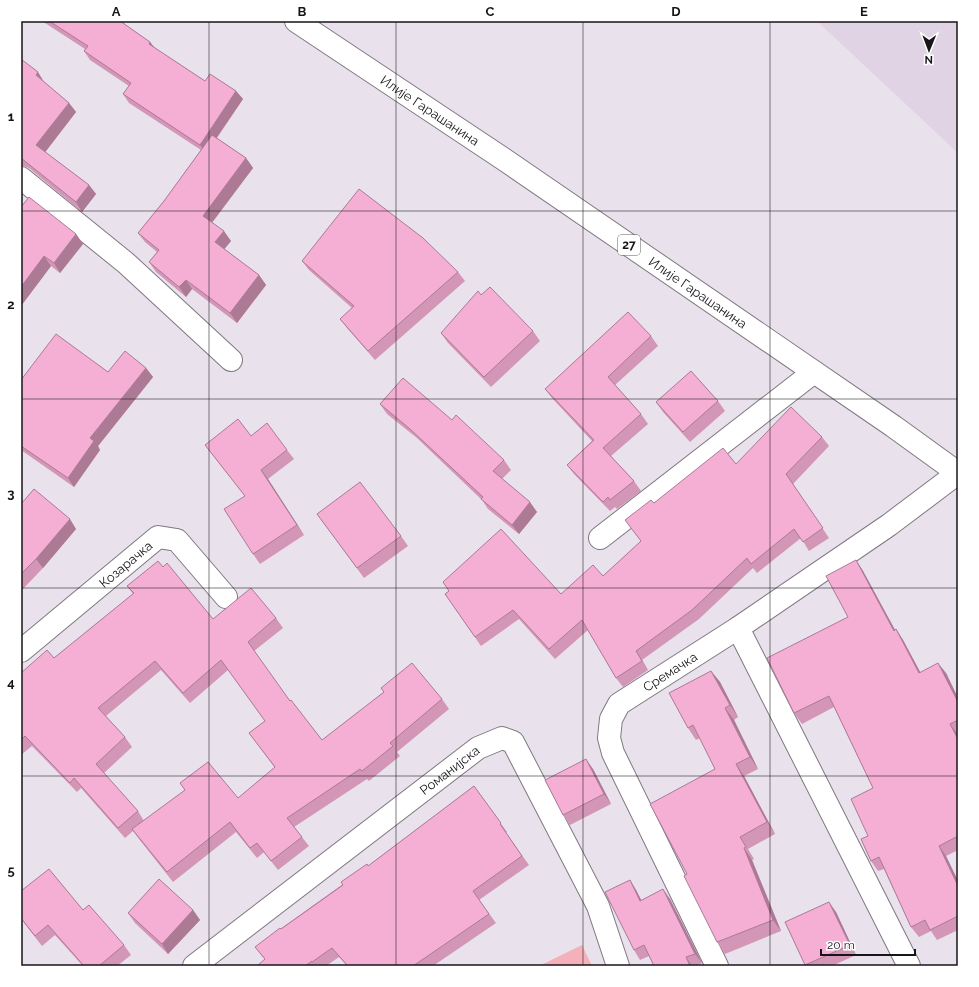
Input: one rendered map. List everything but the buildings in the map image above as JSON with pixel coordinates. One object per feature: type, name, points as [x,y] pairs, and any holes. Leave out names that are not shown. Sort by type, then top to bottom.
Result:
[{"type":"street","name":"Илије Гарашанина","points":[[296,21],[508,162],[814,372],[958,473]]},
{"type":"street","points":[[21,178],[126,263],[231,360]]},
{"type":"street","points":[[600,538],[814,372]]},
{"type":"street","name":"Сремачка","points":[[717,966],[613,753],[609,738],[611,719],[619,704],[738,628],[889,525],[958,473]]},
{"type":"street","name":"Козарачка","points":[[21,651],[158,537],[177,540],[226,597]]},
{"type":"street","points":[[738,628],[908,966]]},
{"type":"street","name":"Романијска","points":[[194,966],[478,748],[502,738],[513,742],[598,906],[618,966]]},
{"type":"shaded area","points":[[817,21],[958,21],[958,153]]},
{"type":"shaded area","points":[[582,945],[592,966],[539,966]]}]
